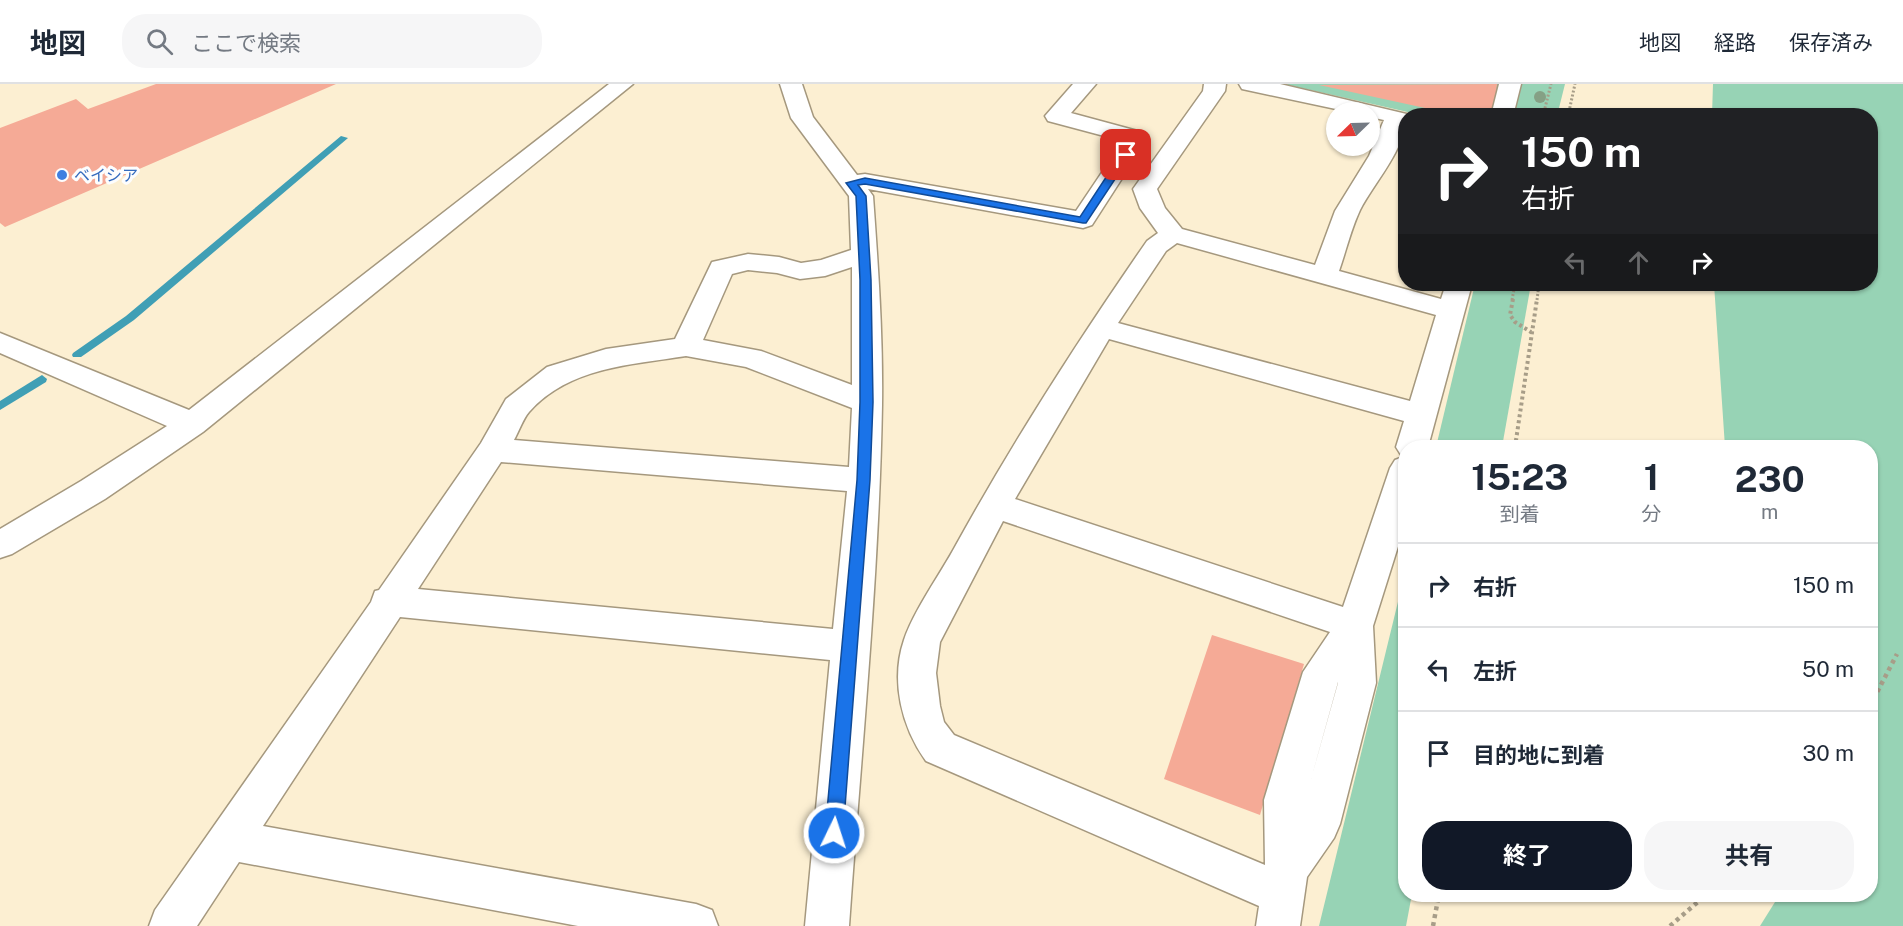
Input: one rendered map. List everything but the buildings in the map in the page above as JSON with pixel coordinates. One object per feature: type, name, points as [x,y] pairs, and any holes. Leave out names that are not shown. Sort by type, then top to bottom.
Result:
[{"type":"street","points":[[1,545],[93,490],[192,424],[622,84]]},
{"type":"street","points":[[791,84],[792,93],[802,118],[861,196],[864,255],[867,402],[864,480],[848,646],[827,926]]},
{"type":"street","points":[[851,183],[865,181],[1083,220],[1137,138],[1056,116],[1084,84]]},
{"type":"street","points":[[1215,84],[1214,91],[1145,189],[1148,200],[1159,218],[1173,234],[1452,311]]},
{"type":"street","points":[[1250,84],[1398,116]]},
{"type":"street","points":[[1504,108],[1509,84]]},
{"type":"street","points":[[1323,275],[1347,211],[1398,124]]},
{"type":"street","points":[[1173,234],[1156,246],[1101,328],[995,505],[922,641],[917,673],[921,706],[926,729],[940,748],[1283,897],[1285,800],[1297,755],[1322,672],[1355,626],[1398,493]]},
{"type":"street","points":[[686,347],[721,268],[748,262],[779,265],[800,271],[825,268],[864,255]]},
{"type":"street","points":[[1414,440],[1457,291]]},
{"type":"street","points":[[1101,328],[1422,415]]},
{"type":"street","points":[[1,343],[192,424]]},
{"type":"street","points":[[171,926],[388,601],[493,450],[517,406],[557,374],[606,359],[686,347],[751,358],[867,402]]},
{"type":"street","points":[[493,450],[864,480]]},
{"type":"street","points":[[995,505],[1355,626]]},
{"type":"street","points":[[388,601],[848,646]]},
{"type":"street","points":[[230,840],[696,926]]},
{"type":"path","points":[[1545,108],[1551,84]]},
{"type":"path","points":[[1570,108],[1575,84]]},
{"type":"path","points":[[1514,291],[1510,315],[1515,322],[1531,332]]},
{"type":"path","points":[[1516,440],[1538,291]]},
{"type":"path","points":[[1878,691],[1897,654]]},
{"type":"path","points":[[1433,926],[1438,902]]},
{"type":"path","points":[[1670,926],[1698,902]]},
{"type":"green space","points":[[1284,84],[1565,84],[1559,108],[1398,108],[1380,106],[1380,102],[1364,102]]},
{"type":"green space","points":[[1713,84],[1903,84],[1903,926],[1760,926],[1775,902],[1878,902],[1878,440],[1725,440],[1714,291],[1878,291],[1878,108],[1712,108]]},
{"type":"green space","points":[[1473,291],[1530,291],[1503,440],[1438,440]]},
{"type":"green space","points":[[1398,602],[1398,902],[1410,902],[1406,926],[1319,926]]},
{"type":"waterway","points":[[77,355],[130,318],[344,138]]},
{"type":"waterway","points":[[0,406],[42,379]]},
{"type":"place","name":"ベイシア","points":[[62,175]]},
{"type":"route","points":[[834,833],[848,646],[864,480],[867,402],[866,280],[861,196],[851,183],[865,181],[1083,220],[1126,155]]}]
